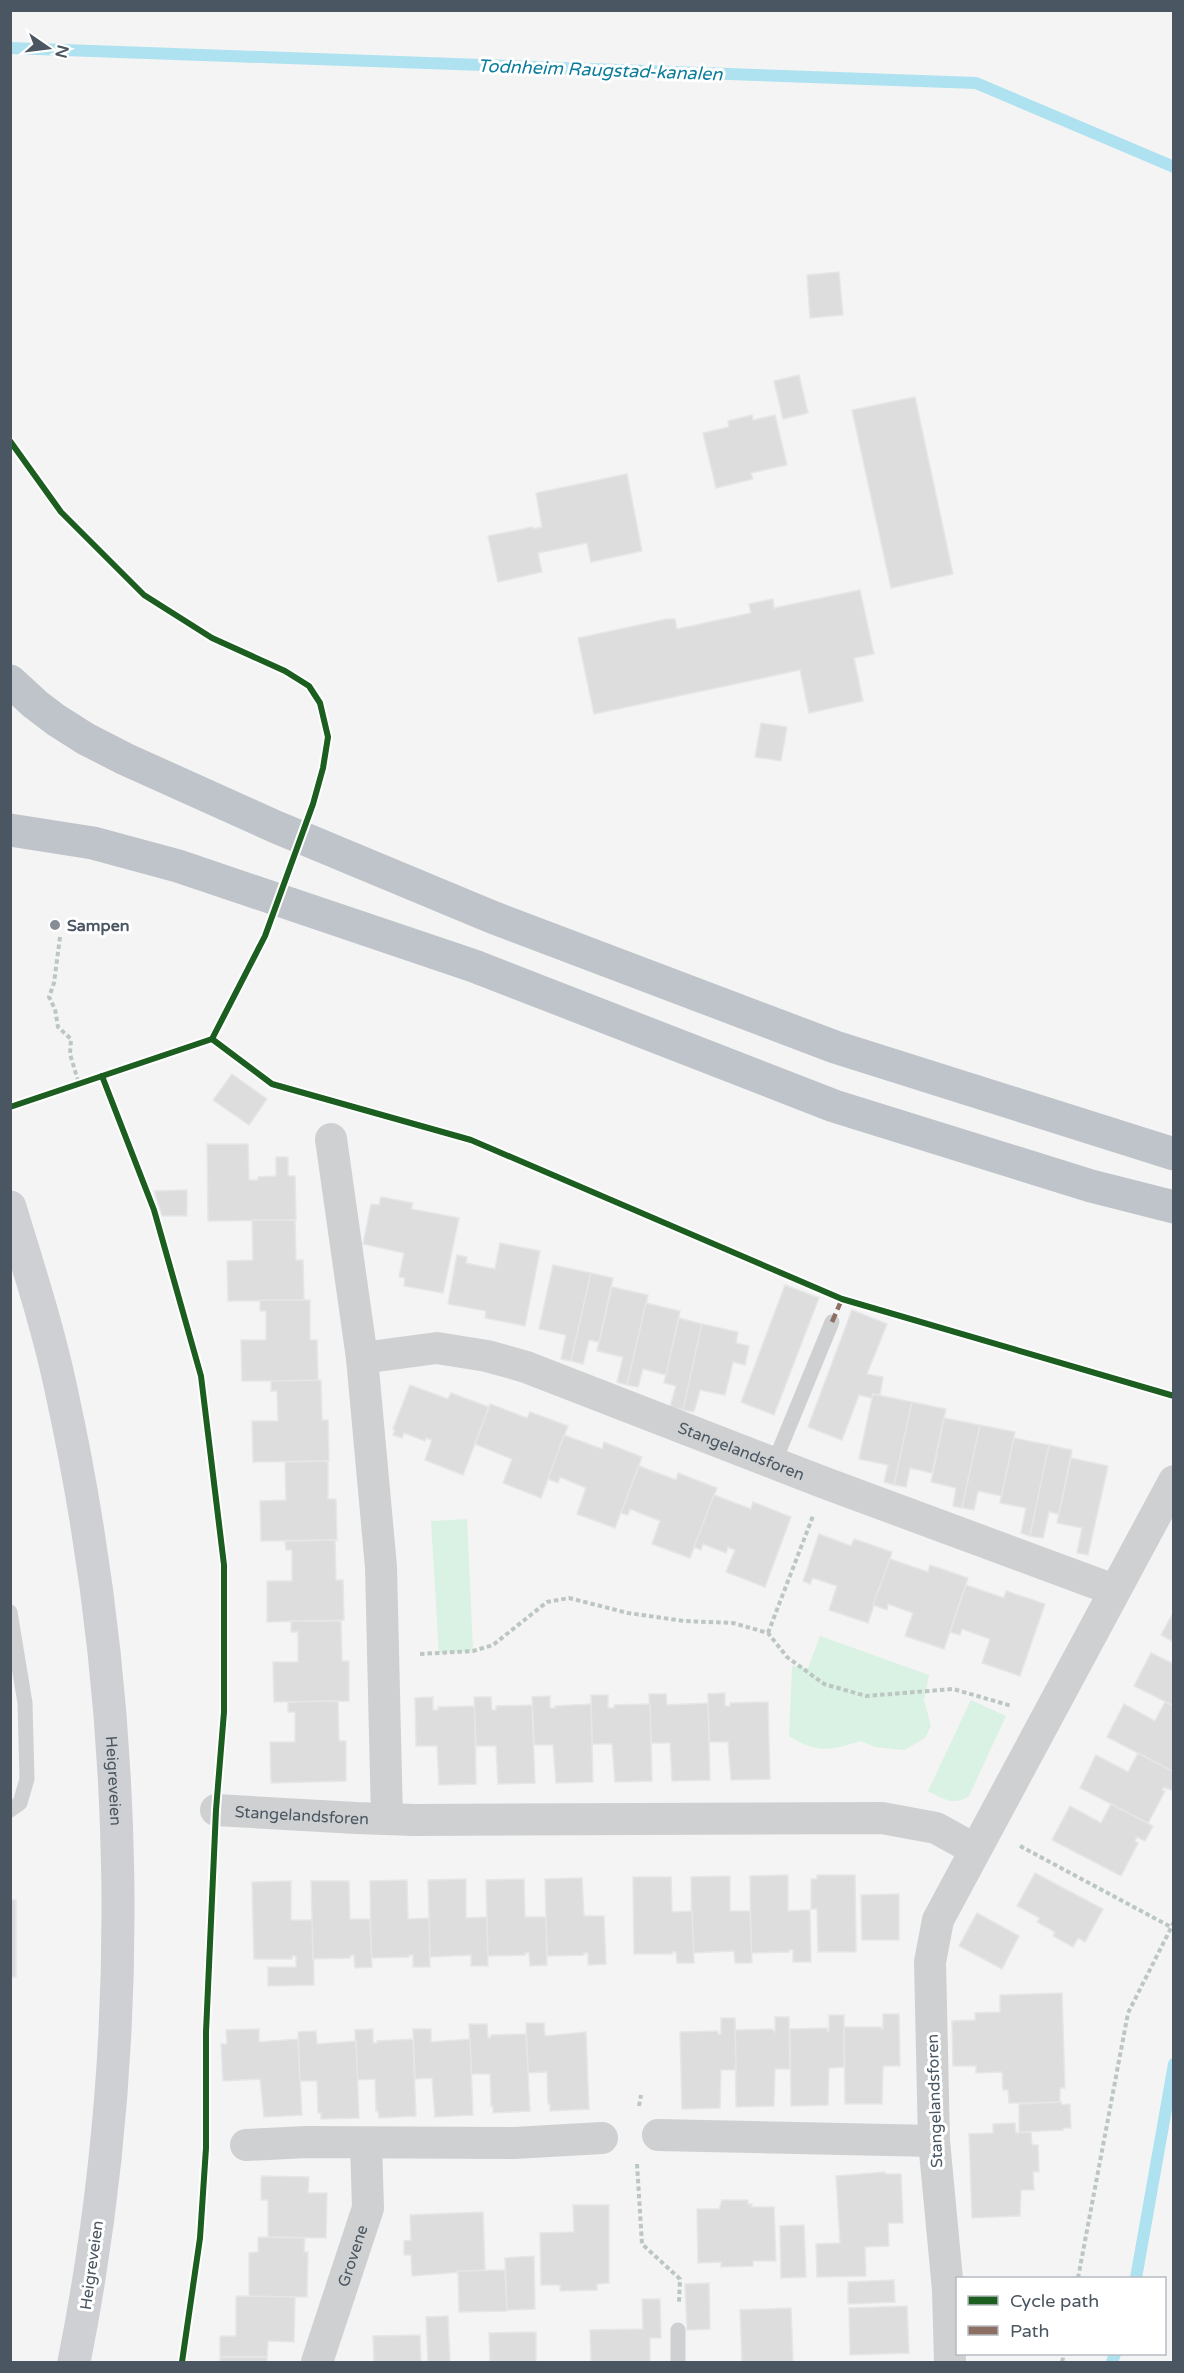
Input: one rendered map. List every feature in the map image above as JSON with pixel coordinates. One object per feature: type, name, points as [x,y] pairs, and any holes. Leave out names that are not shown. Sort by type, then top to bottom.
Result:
[{"type":"highway","points":[[10,681],[56,720],[124,759],[297,836],[492,917],[835,1047],[1173,1154]]},
{"type":"highway","points":[[10,830],[93,843],[208,875],[474,966],[834,1106],[1091,1186],[1173,1207]]},
{"type":"main road","name":"Heigreveien","points":[[10,1208],[36,1292],[60,1386],[78,1472],[108,1669],[117,1808],[116,2018],[110,2109],[97,2228],[74,2362]]},
{"type":"street","name":"Stangelandsforen","points":[[331,1140],[362,1358],[381,1567],[387,1819]]},
{"type":"street","name":"Stangelandsforen","points":[[362,1358],[437,1348],[488,1356],[526,1367],[825,1483],[1114,1590]]},
{"type":"street","name":"Stangelandsforen","points":[[952,2350],[934,2141],[930,1962],[938,1920],[1173,1481]]},
{"type":"street","name":"Stangelandsforen","points":[[216,1810],[387,1819],[882,1818],[981,1839]]},
{"type":"street","points":[[648,2126],[934,2141]]},
{"type":"street","points":[[246,2145],[514,2143],[602,2138]]},
{"type":"street","name":"Grovene","points":[[317,2362],[368,2208],[366,2144]]},
{"type":"lane","points":[[774,1463],[832,1322]]},
{"type":"lane","points":[[10,1612],[25,1703],[27,1779],[20,1803],[10,1810]]},
{"type":"lane","points":[[678,2330],[678,2362]]},
{"type":"path","points":[[60,937],[54,983],[49,997],[55,1010],[58,1027],[71,1039],[70,1054],[79,1084]]},
{"type":"path","points":[[68,1088],[87,1082]]},
{"type":"path","points":[[768,1633],[825,1483]]},
{"type":"path","points":[[383,1655],[473,1651],[493,1645],[547,1602],[569,1598],[628,1613],[684,1621],[733,1623],[768,1633],[787,1657],[824,1684],[866,1696],[953,1689],[1047,1717]]},
{"type":"path","points":[[981,1839],[1171,1927]]},
{"type":"path","points":[[1078,2277],[1128,2013],[1173,1922]]},
{"type":"path","points":[[640,2095],[648,2126]]},
{"type":"path","points":[[637,2162],[642,2244],[680,2279],[678,2330]]},
{"type":"green space","points":[[467,1519],[473,1651],[439,1653],[431,1521]]},
{"type":"green space","points":[[820,1636],[929,1675],[924,1700],[931,1726],[925,1738],[904,1750],[875,1747],[861,1741],[824,1749],[808,1746],[789,1736],[792,1666],[808,1668]]},
{"type":"green space","points":[[971,1700],[1006,1716],[969,1796],[958,1801],[948,1800],[928,1791]]},
{"type":"building","points":[[839,272],[843,315],[810,318],[807,275]]},
{"type":"building","points":[[799,375],[808,413],[783,419],[774,381]]},
{"type":"building","points":[[915,397],[953,574],[891,588],[852,410]]},
{"type":"building","points":[[752,415],[753,420],[775,415],[787,465],[751,473],[753,479],[716,488],[703,433],[729,427],[728,421]]},
{"type":"building","points":[[627,474],[642,551],[591,562],[587,543],[538,553],[542,572],[498,582],[488,536],[542,527],[536,493]]},
{"type":"building","points":[[860,590],[874,654],[854,658],[863,701],[809,713],[800,670],[594,714],[578,638],[667,619],[675,619],[677,629],[751,613],[749,604],[773,599],[774,608]]},
{"type":"building","points":[[761,723],[787,727],[781,761],[755,757]]},
{"type":"building","points":[[232,1074],[267,1099],[249,1125],[213,1100]]},
{"type":"building","points":[[207,1144],[248,1144],[249,1180],[276,1176],[276,1157],[288,1157],[288,1176],[295,1176],[296,1220],[208,1221]]},
{"type":"building","points":[[187,1190],[187,1216],[162,1216],[154,1191]]},
{"type":"building","points":[[381,1197],[413,1203],[411,1209],[459,1218],[443,1293],[404,1286],[405,1278],[399,1277],[404,1253],[363,1244],[371,1204],[379,1205]]},
{"type":"building","points":[[252,1220],[295,1220],[296,1260],[303,1260],[304,1300],[228,1301],[227,1261],[253,1260]]},
{"type":"building","points":[[500,1243],[540,1251],[525,1326],[485,1318],[486,1311],[448,1304],[457,1255],[467,1257],[466,1263],[495,1269]]},
{"type":"building","points":[[553,1265],[591,1273],[571,1361],[561,1359],[566,1335],[539,1329]]},
{"type":"building","points":[[591,1273],[613,1278],[599,1342],[589,1340],[583,1364],[571,1361]]},
{"type":"building","points":[[785,1285],[819,1298],[774,1415],[741,1402]]},
{"type":"building","points":[[612,1287],[648,1295],[627,1385],[617,1382],[623,1357],[597,1351]]},
{"type":"building","points":[[260,1300],[310,1300],[310,1340],[317,1340],[318,1381],[242,1381],[241,1340],[266,1340],[266,1311],[260,1311]]},
{"type":"building","points":[[646,1303],[680,1311],[666,1375],[643,1369],[638,1387],[627,1385]]},
{"type":"building","points":[[852,1310],[887,1324],[867,1374],[883,1377],[880,1395],[873,1394],[872,1398],[859,1395],[842,1440],[808,1427]]},
{"type":"building","points":[[679,1318],[702,1324],[683,1410],[670,1407],[676,1386],[664,1383]]},
{"type":"building","points":[[702,1324],[738,1332],[736,1343],[749,1346],[745,1365],[733,1362],[725,1395],[700,1390],[694,1412],[683,1410]]},
{"type":"building","points":[[321,1380],[322,1420],[328,1420],[329,1461],[253,1462],[252,1421],[278,1421],[277,1391],[271,1391],[271,1381]]},
{"type":"building","points":[[410,1385],[448,1399],[451,1393],[489,1407],[463,1475],[425,1460],[432,1440],[426,1438],[425,1441],[404,1433],[402,1438],[393,1435],[395,1430],[393,1429]]},
{"type":"building","points":[[873,1394],[912,1402],[894,1485],[884,1482],[888,1465],[859,1459]]},
{"type":"building","points":[[912,1402],[946,1409],[932,1473],[910,1468],[906,1487],[894,1485]]},
{"type":"building","points":[[490,1404],[527,1418],[530,1412],[568,1426],[541,1498],[503,1483],[512,1459],[475,1444]]},
{"type":"building","points":[[944,1418],[980,1425],[962,1508],[953,1506],[956,1488],[931,1482]]},
{"type":"building","points":[[980,1425],[1015,1432],[1002,1496],[978,1491],[974,1510],[962,1508]]},
{"type":"building","points":[[564,1435],[602,1449],[604,1442],[642,1457],[615,1528],[577,1514],[586,1488],[560,1477],[558,1483],[548,1479]]},
{"type":"building","points":[[1014,1438],[1049,1445],[1030,1536],[1021,1533],[1026,1508],[1000,1503]]},
{"type":"building","points":[[1049,1445],[1072,1450],[1059,1514],[1049,1512],[1043,1538],[1030,1536]]},
{"type":"building","points":[[1071,1458],[1108,1466],[1088,1555],[1077,1553],[1082,1528],[1057,1523]]},
{"type":"building","points":[[328,1461],[328,1499],[336,1499],[337,1540],[261,1541],[260,1501],[286,1500],[285,1462]]},
{"type":"building","points":[[639,1466],[676,1480],[678,1473],[717,1488],[690,1558],[652,1544],[660,1521],[630,1509],[628,1515],[621,1513]]},
{"type":"building","points":[[714,1495],[751,1509],[753,1502],[791,1517],[765,1587],[726,1572],[735,1550],[728,1547],[726,1553],[703,1544],[701,1550],[694,1547]]},
{"type":"building","points":[[819,1534],[851,1546],[854,1539],[892,1552],[868,1623],[829,1610],[837,1586],[813,1578],[810,1584],[803,1581]]},
{"type":"building","points":[[335,1540],[336,1580],[343,1580],[344,1620],[267,1622],[267,1581],[292,1581],[292,1550],[286,1550],[285,1541]]},
{"type":"building","points":[[890,1559],[928,1572],[930,1565],[968,1578],[944,1649],[905,1636],[913,1613],[888,1604],[887,1610],[873,1605]]},
{"type":"building","points":[[966,1585],[1004,1598],[1006,1591],[1045,1604],[1020,1676],[982,1663],[990,1639],[962,1629],[960,1635],[950,1632]]},
{"type":"building","points":[[1174,1611],[1174,1642],[1161,1635]]},
{"type":"building","points":[[291,1621],[341,1621],[342,1661],[349,1661],[349,1701],[274,1702],[273,1662],[298,1662],[298,1632],[291,1632]]},
{"type":"building","points":[[1151,1653],[1174,1664],[1174,1706],[1134,1686]]},
{"type":"building","points":[[725,1693],[725,1706],[730,1706],[730,1703],[768,1702],[770,1779],[731,1780],[728,1742],[709,1742],[708,1694]]},
{"type":"building","points":[[649,1694],[666,1694],[667,1705],[708,1703],[710,1780],[672,1781],[670,1743],[651,1743]]},
{"type":"building","points":[[591,1695],[608,1695],[608,1708],[614,1708],[614,1705],[650,1704],[652,1781],[615,1782],[612,1744],[592,1744]]},
{"type":"building","points":[[550,1696],[550,1708],[591,1704],[593,1782],[556,1783],[553,1745],[534,1745],[532,1697]]},
{"type":"building","points":[[433,1697],[433,1710],[438,1710],[438,1707],[475,1706],[476,1784],[439,1785],[437,1746],[416,1746],[415,1698]]},
{"type":"building","points":[[474,1697],[491,1697],[492,1710],[496,1710],[496,1706],[532,1705],[535,1783],[498,1784],[496,1746],[476,1746]]},
{"type":"building","points":[[338,1701],[339,1741],[346,1741],[346,1781],[271,1783],[270,1742],[295,1742],[295,1712],[288,1712],[288,1702]]},
{"type":"building","points":[[1165,1702],[1174,1706],[1174,1772],[1107,1737],[1124,1704],[1155,1721]]},
{"type":"building","points":[[1138,1753],[1174,1772],[1173,1791],[1164,1787],[1162,1790],[1165,1791],[1148,1823],[1080,1788],[1096,1755],[1128,1772]]},
{"type":"building","points":[[1111,1804],[1153,1826],[1145,1841],[1137,1837],[1135,1841],[1138,1843],[1121,1876],[1052,1840],[1070,1806],[1101,1823]]},
{"type":"building","points":[[1035,1873],[1103,1909],[1085,1942],[1078,1938],[1073,1947],[1053,1936],[1055,1932],[1037,1922],[1040,1918],[1017,1906]]},
{"type":"building","points":[[788,1875],[788,1911],[810,1910],[811,1962],[793,1962],[793,1950],[751,1953],[750,1876]]},
{"type":"building","points":[[817,1875],[855,1875],[856,1952],[818,1952],[817,1909],[811,1909],[811,1879],[817,1879]]},
{"type":"building","points":[[730,1876],[730,1911],[750,1911],[752,1963],[735,1963],[734,1951],[692,1953],[691,1877]]},
{"type":"building","points":[[633,1877],[671,1877],[672,1912],[692,1911],[694,1963],[677,1963],[676,1952],[672,1954],[634,1954]]},
{"type":"building","points":[[582,1878],[584,1916],[604,1916],[606,1964],[588,1965],[588,1953],[547,1956],[545,1879]]},
{"type":"building","points":[[466,1879],[466,1918],[487,1917],[488,1966],[471,1966],[471,1955],[430,1957],[428,1880]]},
{"type":"building","points":[[524,1879],[525,1917],[546,1917],[547,1965],[530,1966],[529,1953],[488,1956],[486,1880]]},
{"type":"building","points":[[407,1880],[408,1919],[429,1918],[430,1967],[413,1967],[413,1955],[371,1958],[370,1881]]},
{"type":"building","points":[[291,1881],[291,1920],[313,1920],[314,1985],[268,1986],[268,1967],[296,1967],[296,1956],[292,1956],[292,1959],[254,1959],[252,1882]]},
{"type":"building","points":[[311,1881],[349,1881],[350,1919],[370,1919],[372,1967],[355,1968],[354,1955],[350,1958],[313,1959]]},
{"type":"building","points":[[899,1894],[899,1940],[862,1940],[861,1895]]},
{"type":"building","points":[[10,1900],[16,1900],[16,1977],[10,1977]]},
{"type":"building","points":[[977,1913],[1019,1936],[1002,1969],[959,1946]]},
{"type":"building","points":[[1062,1993],[1065,2088],[1060,2088],[1060,2102],[1009,2103],[1008,2090],[1003,2090],[1002,2072],[976,2073],[976,2066],[953,2066],[952,2021],[975,2020],[975,2013],[1000,2012],[1000,1995]]},
{"type":"building","points":[[883,2014],[899,2014],[900,2066],[883,2066],[882,2104],[845,2104],[844,2027],[881,2027],[883,2029]]},
{"type":"building","points":[[829,2015],[844,2015],[844,2067],[829,2068],[828,2105],[791,2106],[790,2029],[827,2028],[829,2031]]},
{"type":"building","points":[[775,2017],[789,2017],[790,2069],[775,2069],[774,2106],[736,2107],[735,2030],[772,2029],[775,2032]]},
{"type":"building","points":[[721,2018],[735,2018],[736,2070],[721,2070],[720,2108],[682,2109],[680,2032],[718,2031],[718,2034],[721,2034]]},
{"type":"building","points":[[526,2023],[544,2023],[545,2036],[586,2032],[589,2109],[550,2111],[547,2072],[528,2073]]},
{"type":"building","points":[[469,2024],[487,2024],[488,2038],[491,2035],[526,2034],[530,2111],[493,2113],[490,2074],[471,2074]]},
{"type":"building","points":[[259,2029],[259,2042],[298,2039],[302,2115],[264,2117],[260,2079],[223,2081],[221,2044],[227,2044],[226,2030]]},
{"type":"building","points":[[373,2029],[373,2043],[413,2039],[416,2116],[379,2118],[378,2111],[376,2111],[375,2079],[357,2080],[355,2030]]},
{"type":"building","points":[[413,2029],[431,2029],[431,2042],[470,2039],[473,2115],[435,2117],[432,2078],[415,2079]]},
{"type":"building","points":[[316,2031],[317,2044],[356,2041],[359,2118],[321,2119],[321,2113],[318,2113],[317,2081],[300,2081],[298,2032]]},
{"type":"building","points":[[1061,2102],[1062,2105],[1070,2104],[1071,2128],[1019,2132],[1019,2104]]},
{"type":"building","points":[[1015,2123],[1016,2133],[1031,2132],[1032,2145],[1038,2145],[1039,2172],[1033,2172],[1034,2190],[1021,2190],[1020,2216],[972,2218],[969,2134],[993,2133],[993,2124]]},
{"type":"building","points":[[885,2172],[885,2174],[901,2174],[903,2223],[888,2223],[889,2246],[865,2247],[866,2276],[817,2277],[816,2244],[840,2243],[836,2176]]},
{"type":"building","points":[[261,2176],[309,2177],[308,2193],[327,2193],[326,2238],[268,2237],[268,2200],[261,2200]]},
{"type":"building","points":[[722,2200],[748,2200],[748,2204],[752,2204],[751,2207],[774,2207],[776,2261],[753,2261],[753,2266],[721,2267],[721,2262],[698,2263],[697,2209],[719,2209]]},
{"type":"building","points":[[573,2205],[609,2205],[609,2283],[597,2284],[597,2290],[560,2291],[560,2285],[541,2285],[540,2233],[574,2232]]},
{"type":"building","points":[[483,2212],[485,2270],[412,2276],[411,2255],[404,2255],[404,2241],[411,2240],[410,2215]]},
{"type":"building","points":[[804,2225],[806,2277],[781,2278],[780,2226]]},
{"type":"building","points":[[258,2237],[305,2238],[304,2252],[308,2252],[307,2297],[249,2297],[249,2253],[258,2252]]},
{"type":"building","points":[[534,2256],[535,2309],[507,2310],[505,2258]]},
{"type":"building","points":[[505,2270],[507,2311],[459,2312],[458,2271]]},
{"type":"building","points":[[894,2280],[895,2302],[848,2304],[848,2282]]},
{"type":"building","points":[[709,2283],[710,2329],[687,2330],[685,2284]]},
{"type":"building","points":[[236,2296],[295,2297],[294,2342],[268,2341],[267,2357],[220,2357],[220,2336],[236,2336]]},
{"type":"building","points":[[642,2299],[660,2299],[661,2338],[650,2338],[650,2362],[591,2362],[590,2330],[643,2329]]},
{"type":"building","points":[[907,2306],[909,2353],[850,2355],[849,2308]]},
{"type":"building","points":[[791,2308],[793,2362],[742,2362],[740,2310]]},
{"type":"building","points":[[448,2316],[450,2362],[428,2362],[426,2317]]},
{"type":"building","points":[[536,2332],[536,2362],[490,2362],[489,2333]]},
{"type":"building","points":[[420,2335],[421,2362],[374,2362],[373,2336]]},
{"type":"building","points":[[220,2357],[267,2357],[267,2362],[220,2362]]},
{"type":"waterway","name":"Todnheim Raugstad-kanalen","points":[[10,48],[976,83],[1174,167]]},
{"type":"waterway","name":"Todnheim Raugstad-kanalen","points":[[1136,2277],[1174,2064]]},
{"type":"waterway","name":"Todnheim Raugstad-kanalen","points":[[1112,2362],[1115,2355]]},
{"type":"marked path","points":[[832,1322],[842,1299]]},
{"type":"cycle path","points":[[10,441],[61,512],[144,595],[212,638],[285,671],[309,686],[320,703],[328,737],[323,768],[313,804],[265,936],[212,1039]]},
{"type":"cycle path","points":[[10,1107],[212,1039],[272,1084],[471,1140],[842,1299],[1174,1396]]},
{"type":"cycle path","points":[[102,1076],[154,1210],[201,1376],[224,1565],[224,1712],[216,1810],[206,2032],[206,2148],[200,2238],[182,2362]]},
{"type":"place","name":"Sampen","points":[[55,925]]}]
